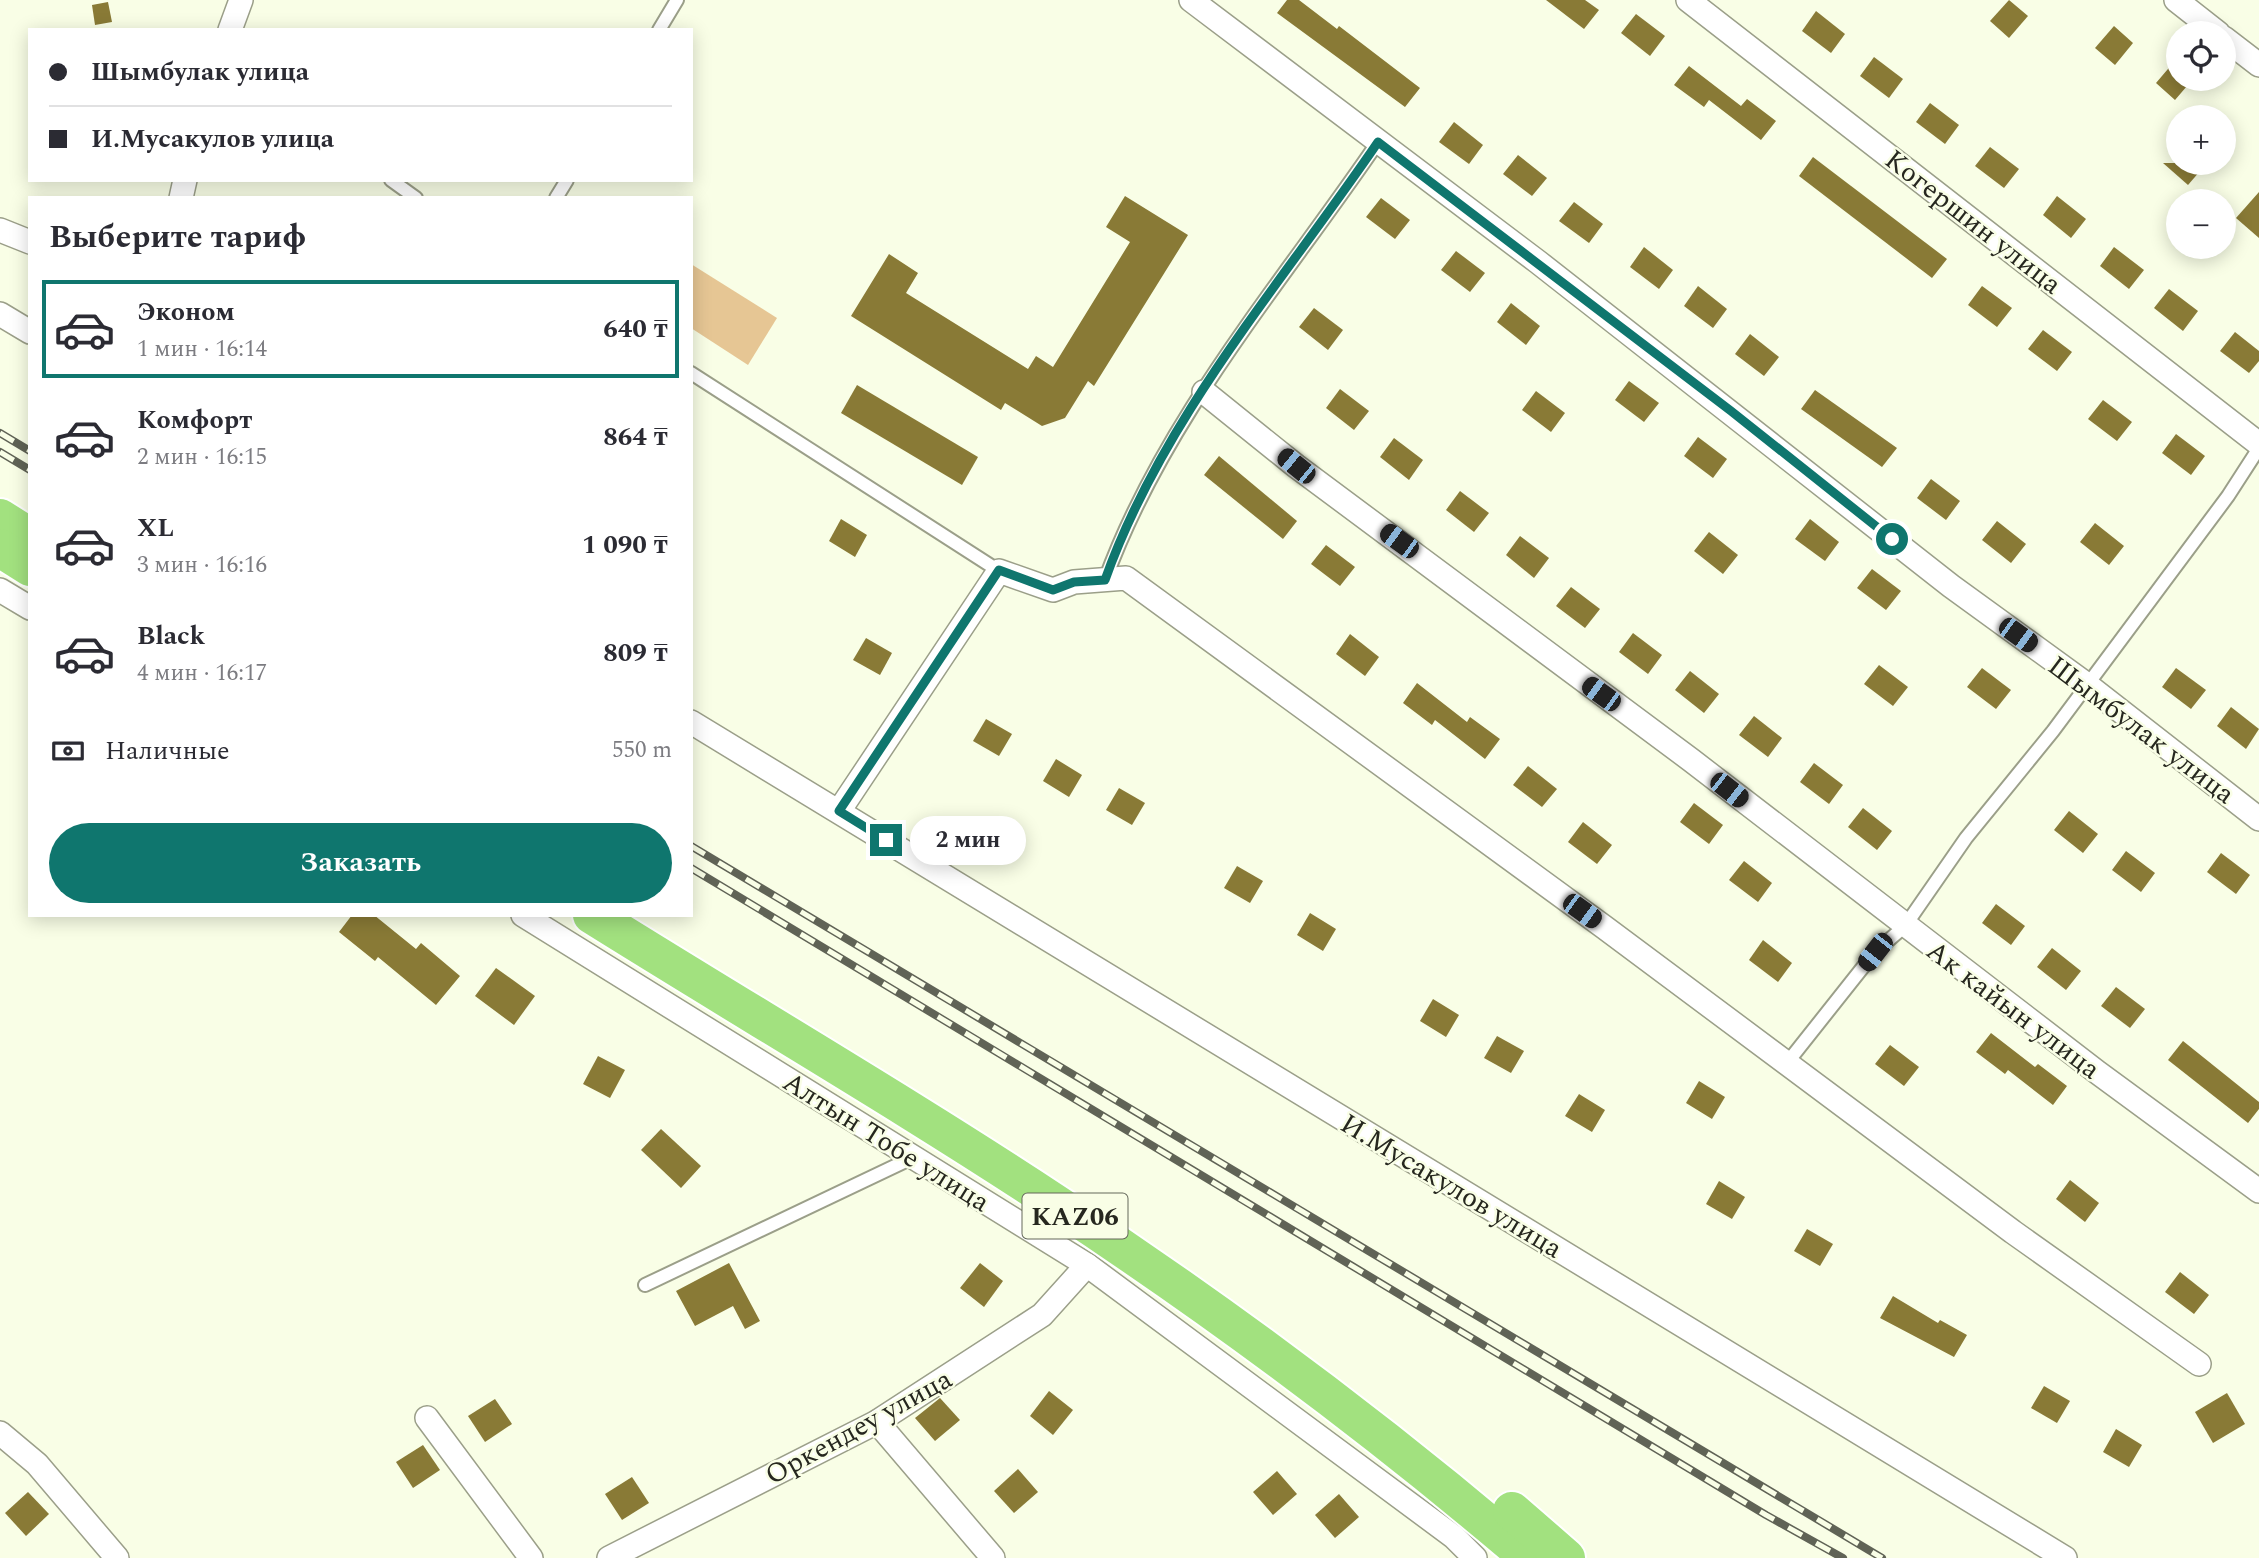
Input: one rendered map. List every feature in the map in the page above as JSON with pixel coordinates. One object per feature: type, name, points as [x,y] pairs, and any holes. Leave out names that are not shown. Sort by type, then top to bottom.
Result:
[{"type":"highway","points":[[0,519],[28,536]]},
{"type":"highway","points":[[0,548],[28,566]]},
{"type":"highway","name":"KАZ06","points":[[595,917],[1057,1204],[1241,1330],[1439,1482],[1529,1558]]},
{"type":"highway","name":"KАZ06","points":[[643,917],[1071,1182],[1256,1309],[1455,1462],[1566,1558]]},
{"type":"street","points":[[231,28],[241,0]]},
{"type":"street","name":"Шымбулак улица","points":[[1191,0],[1742,419],[1951,586],[2086,684],[2259,819]]},
{"type":"street","name":"Когершин улица","points":[[1688,0],[2259,446]]},
{"type":"street","points":[[2176,0],[2203,21]]},
{"type":"street","points":[[2236,47],[2259,65]]},
{"type":"street","points":[[0,230],[28,241]]},
{"type":"street","points":[[0,314],[28,331]]},
{"type":"street","name":"Ак кайын улица","points":[[1204,392],[1296,466],[1691,760],[1905,926],[2259,1191]]},
{"type":"street","points":[[839,811],[999,570],[1053,590],[1074,582],[1126,578],[1213,639],[2013,1232],[2199,1364]]},
{"type":"street","points":[[0,590],[28,607]]},
{"type":"street","name":"И.Мусакулов улица","points":[[693,723],[2065,1558]]},
{"type":"street","name":"Алтын Тобе улица","points":[[526,917],[1087,1265],[1454,1537],[1475,1558]]},
{"type":"street","name":"Оркендеу улица","points":[[609,1558],[877,1422],[1042,1315],[1087,1265]]},
{"type":"street","points":[[428,1419],[531,1558]]},
{"type":"street","points":[[877,1422],[993,1558]]},
{"type":"street","points":[[0,1433],[37,1464],[117,1558]]},
{"type":"lane","points":[[660,28],[677,0]]},
{"type":"lane","points":[[1105,580],[1144,485],[1204,392],[1378,142]]},
{"type":"lane","points":[[394,182],[413,196]]},
{"type":"lane","points":[[693,374],[999,570]]},
{"type":"lane","points":[[1787,1063],[1875,952],[1905,926],[1966,838],[2053,731],[2228,496],[2259,446]]},
{"type":"lane","points":[[645,1285],[912,1158]]},
{"type":"shaded area","points":[[693,265],[777,318],[748,365],[693,329]]},
{"type":"building","points":[[1287,0],[1299,0],[1337,29],[1339,26],[1420,88],[1405,107],[1277,13]]},
{"type":"building","points":[[1546,0],[1585,0],[1599,10],[1584,29]]},
{"type":"building","points":[[2009,0],[2028,16],[2009,38],[1990,21]]},
{"type":"building","points":[[108,2],[112,22],[95,25],[92,5]]},
{"type":"building","points":[[1816,11],[1845,34],[1831,53],[1802,31]]},
{"type":"building","points":[[1636,14],[1665,36],[1650,56],[1621,33]]},
{"type":"building","points":[[2114,26],[2133,43],[2115,65],[2095,48]]},
{"type":"building","points":[[1874,57],[1903,79],[1889,98],[1860,76]]},
{"type":"building","points":[[1689,66],[1741,106],[1747,99],[1776,121],[1761,140],[1709,100],[1704,107],[1674,85]]},
{"type":"building","points":[[2166,71],[2166,91],[2183,91],[2175,100],[2156,83]]},
{"type":"building","points":[[1930,103],[1959,125],[1945,144],[1916,122]]},
{"type":"building","points":[[1454,122],[1483,145],[1469,164],[1439,142]]},
{"type":"building","points":[[1990,147],[2019,169],[2004,188],[1975,166]]},
{"type":"building","points":[[1518,155],[1547,178],[1532,196],[1503,174]]},
{"type":"building","points":[[1813,157],[1947,259],[1932,278],[1799,176]]},
{"type":"building","points":[[2177,175],[2197,175],[2188,185]]},
{"type":"building","points":[[2259,192],[2259,238],[2236,218]]},
{"type":"building","points":[[1125,196],[1188,235],[1094,386],[1088,381],[1065,418],[1042,426],[1005,403],[1001,410],[851,316],[889,254],[918,273],[906,293],[1028,369],[1036,356],[1053,367],[1130,242],[1106,227]]},
{"type":"building","points":[[2057,196],[2086,219],[2071,238],[2043,215]]},
{"type":"building","points":[[1381,198],[1410,220],[1395,239],[1366,217]]},
{"type":"building","points":[[1574,202],[1603,224],[1589,243],[1559,221]]},
{"type":"building","points":[[1644,247],[1673,270],[1659,289],[1630,267]]},
{"type":"building","points":[[2114,247],[2144,270],[2129,289],[2100,266]]},
{"type":"building","points":[[1456,251],[1485,273],[1470,292],[1441,270]]},
{"type":"building","points":[[1698,286],[1727,309],[1713,328],[1684,306]]},
{"type":"building","points":[[1982,286],[2012,308],[1997,327],[1968,305]]},
{"type":"building","points":[[2169,289],[2198,311],[2183,331],[2154,308]]},
{"type":"building","points":[[1511,303],[1540,326],[1526,345],[1497,322]]},
{"type":"building","points":[[1314,308],[1343,330],[1328,350],[1299,327]]},
{"type":"building","points":[[2043,330],[2072,352],[2057,371],[2028,349]]},
{"type":"building","points":[[2235,332],[2259,351],[2259,361],[2249,373],[2220,351]]},
{"type":"building","points":[[1750,334],[1779,357],[1764,376],[1735,354]]},
{"type":"building","points":[[1629,381],[1659,403],[1644,422],[1615,400]]},
{"type":"building","points":[[857,385],[978,457],[962,485],[841,413]]},
{"type":"building","points":[[1340,389],[1369,411],[1354,430],[1326,408]]},
{"type":"building","points":[[1815,390],[1897,448],[1882,467],[1801,409]]},
{"type":"building","points":[[1536,391],[1565,413],[1551,432],[1522,410]]},
{"type":"building","points":[[2103,400],[2132,422],[2117,441],[2088,419]]},
{"type":"building","points":[[2176,434],[2205,456],[2191,475],[2162,453]]},
{"type":"building","points":[[1698,437],[1727,459],[1713,478],[1684,456]]},
{"type":"building","points":[[1394,438],[1423,460],[1409,480],[1380,457]]},
{"type":"building","points":[[1219,456],[1297,521],[1283,539],[1204,475]]},
{"type":"building","points":[[1931,479],[1960,501],[1946,520],[1917,498]]},
{"type":"building","points":[[1460,491],[1489,513],[1474,532],[1446,510]]},
{"type":"building","points":[[841,519],[867,535],[855,557],[829,541]]},
{"type":"building","points":[[1810,519],[1839,542],[1825,561],[1795,539]]},
{"type":"building","points":[[1997,521],[2026,544],[2011,563],[1982,540]]},
{"type":"building","points":[[2095,523],[2124,546],[2109,565],[2080,542]]},
{"type":"building","points":[[1709,532],[1738,555],[1723,574],[1694,551]]},
{"type":"building","points":[[1520,536],[1549,558],[1534,578],[1506,555]]},
{"type":"building","points":[[1326,545],[1355,567],[1340,586],[1311,564]]},
{"type":"building","points":[[1872,569],[1901,591],[1886,610],[1857,588]]},
{"type":"building","points":[[1571,587],[1600,609],[1585,628],[1556,606]]},
{"type":"building","points":[[1633,633],[1662,655],[1648,674],[1619,652]]},
{"type":"building","points":[[1350,634],[1379,657],[1365,676],[1336,654]]},
{"type":"building","points":[[866,638],[892,653],[880,675],[853,660]]},
{"type":"building","points":[[1879,665],[1908,687],[1893,706],[1864,684]]},
{"type":"building","points":[[1982,668],[2011,690],[1996,709],[1967,687]]},
{"type":"building","points":[[2176,668],[2206,690],[2191,709],[2162,687]]},
{"type":"building","points":[[1690,671],[1719,694],[1704,713],[1675,690]]},
{"type":"building","points":[[1417,683],[1467,722],[1470,717],[1500,739],[1485,759],[1435,720],[1432,725],[1403,703]]},
{"type":"building","points":[[2231,707],[2259,729],[2246,749],[2217,726]]},
{"type":"building","points":[[1754,716],[1782,738],[1768,757],[1739,735]]},
{"type":"building","points":[[986,719],[1012,734],[999,756],[973,741]]},
{"type":"building","points":[[1056,759],[1082,775],[1069,797],[1043,781]]},
{"type":"building","points":[[1814,763],[1843,785],[1829,804],[1800,782]]},
{"type":"building","points":[[1528,766],[1557,789],[1542,807],[1513,785]]},
{"type":"building","points":[[1119,788],[1145,803],[1132,825],[1106,810]]},
{"type":"building","points":[[1694,803],[1723,825],[1709,844],[1680,822]]},
{"type":"building","points":[[1863,808],[1892,831],[1877,850],[1848,827]]},
{"type":"building","points":[[2069,811],[2098,834],[2083,853],[2054,830]]},
{"type":"building","points":[[1583,822],[1612,845],[1597,864],[1568,842]]},
{"type":"building","points":[[2126,851],[2155,873],[2141,892],[2112,870]]},
{"type":"building","points":[[2221,853],[2250,875],[2236,894],[2207,872]]},
{"type":"building","points":[[1744,861],[1772,883],[1758,902],[1729,880]]},
{"type":"building","points":[[1237,866],[1263,881],[1250,903],[1224,888]]},
{"type":"building","points":[[1996,904],[2025,926],[2011,945],[1982,923]]},
{"type":"building","points":[[1310,913],[1336,929],[1323,951],[1297,935]]},
{"type":"building","points":[[350,917],[376,917],[416,949],[421,943],[460,976],[436,1005],[378,957],[375,961],[339,932]]},
{"type":"building","points":[[1763,940],[1792,963],[1778,982],[1749,960]]},
{"type":"building","points":[[2052,948],[2081,971],[2066,990],[2037,967]]},
{"type":"building","points":[[496,968],[535,996],[514,1025],[475,996]]},
{"type":"building","points":[[2116,987],[2145,1009],[2130,1028],[2101,1006]]},
{"type":"building","points":[[1433,999],[1459,1015],[1446,1037],[1420,1021]]},
{"type":"building","points":[[1991,1033],[2035,1067],[2038,1064],[2067,1086],[2053,1105],[2008,1070],[2005,1074],[1976,1052]]},
{"type":"building","points":[[1497,1036],[1524,1051],[1511,1073],[1484,1058]]},
{"type":"building","points":[[2183,1041],[2259,1102],[2259,1109],[2248,1123],[2168,1060]]},
{"type":"building","points":[[1890,1045],[1919,1067],[1904,1086],[1875,1064]]},
{"type":"building","points":[[598,1056],[625,1070],[610,1098],[583,1084]]},
{"type":"building","points":[[1699,1081],[1725,1097],[1712,1119],[1686,1103]]},
{"type":"building","points":[[1579,1094],[1605,1110],[1592,1132],[1565,1116]]},
{"type":"building","points":[[661,1129],[701,1166],[681,1188],[641,1150]]},
{"type":"building","points":[[2070,1180],[2099,1203],[2085,1222],[2056,1199]]},
{"type":"building","points":[[1719,1181],[1745,1197],[1732,1219],[1706,1204]]},
{"type":"building","points":[[1807,1229],[1833,1244],[1820,1266],[1794,1251]]},
{"type":"building","points":[[729,1263],[760,1321],[745,1329],[733,1306],[695,1326],[676,1291]]},
{"type":"building","points":[[980,1263],[1003,1281],[984,1307],[960,1288]]},
{"type":"building","points":[[2180,1272],[2209,1295],[2194,1314],[2165,1292]]},
{"type":"building","points":[[1893,1296],[1938,1323],[1940,1320],[1967,1335],[1954,1357],[1880,1318]]},
{"type":"building","points":[[2044,1386],[2070,1401],[2057,1423],[2031,1408]]},
{"type":"building","points":[[1049,1391],[1073,1410],[1053,1435],[1030,1416]]},
{"type":"building","points":[[2227,1393],[2245,1424],[2213,1443],[2195,1412]]},
{"type":"building","points":[[940,1398],[960,1420],[935,1441],[915,1418]]},
{"type":"building","points":[[495,1399],[512,1424],[485,1442],[468,1416]]},
{"type":"building","points":[[2116,1429],[2142,1445],[2129,1467],[2103,1452]]},
{"type":"building","points":[[423,1445],[440,1470],[413,1488],[396,1462]]},
{"type":"building","points":[[1018,1469],[1038,1492],[1014,1513],[994,1491]]},
{"type":"building","points":[[1277,1471],[1297,1494],[1273,1515],[1253,1492]]},
{"type":"building","points":[[632,1477],[649,1503],[622,1520],[605,1494]]},
{"type":"building","points":[[28,1492],[49,1514],[26,1536],[5,1513]]},
{"type":"building","points":[[1339,1494],[1359,1517],[1335,1538],[1315,1515]]},
{"type":"railway","points":[[0,433],[28,450]]},
{"type":"railway","points":[[0,452],[28,469]]},
{"type":"railway","points":[[693,847],[1882,1558]]},
{"type":"railway","points":[[693,869],[1766,1515],[1843,1558]]},
{"type":"route","points":[[886,840],[839,811],[999,570],[1053,590],[1074,582],[1105,580],[1144,485],[1231,351],[1378,142],[1731,411],[1892,539]]}]
